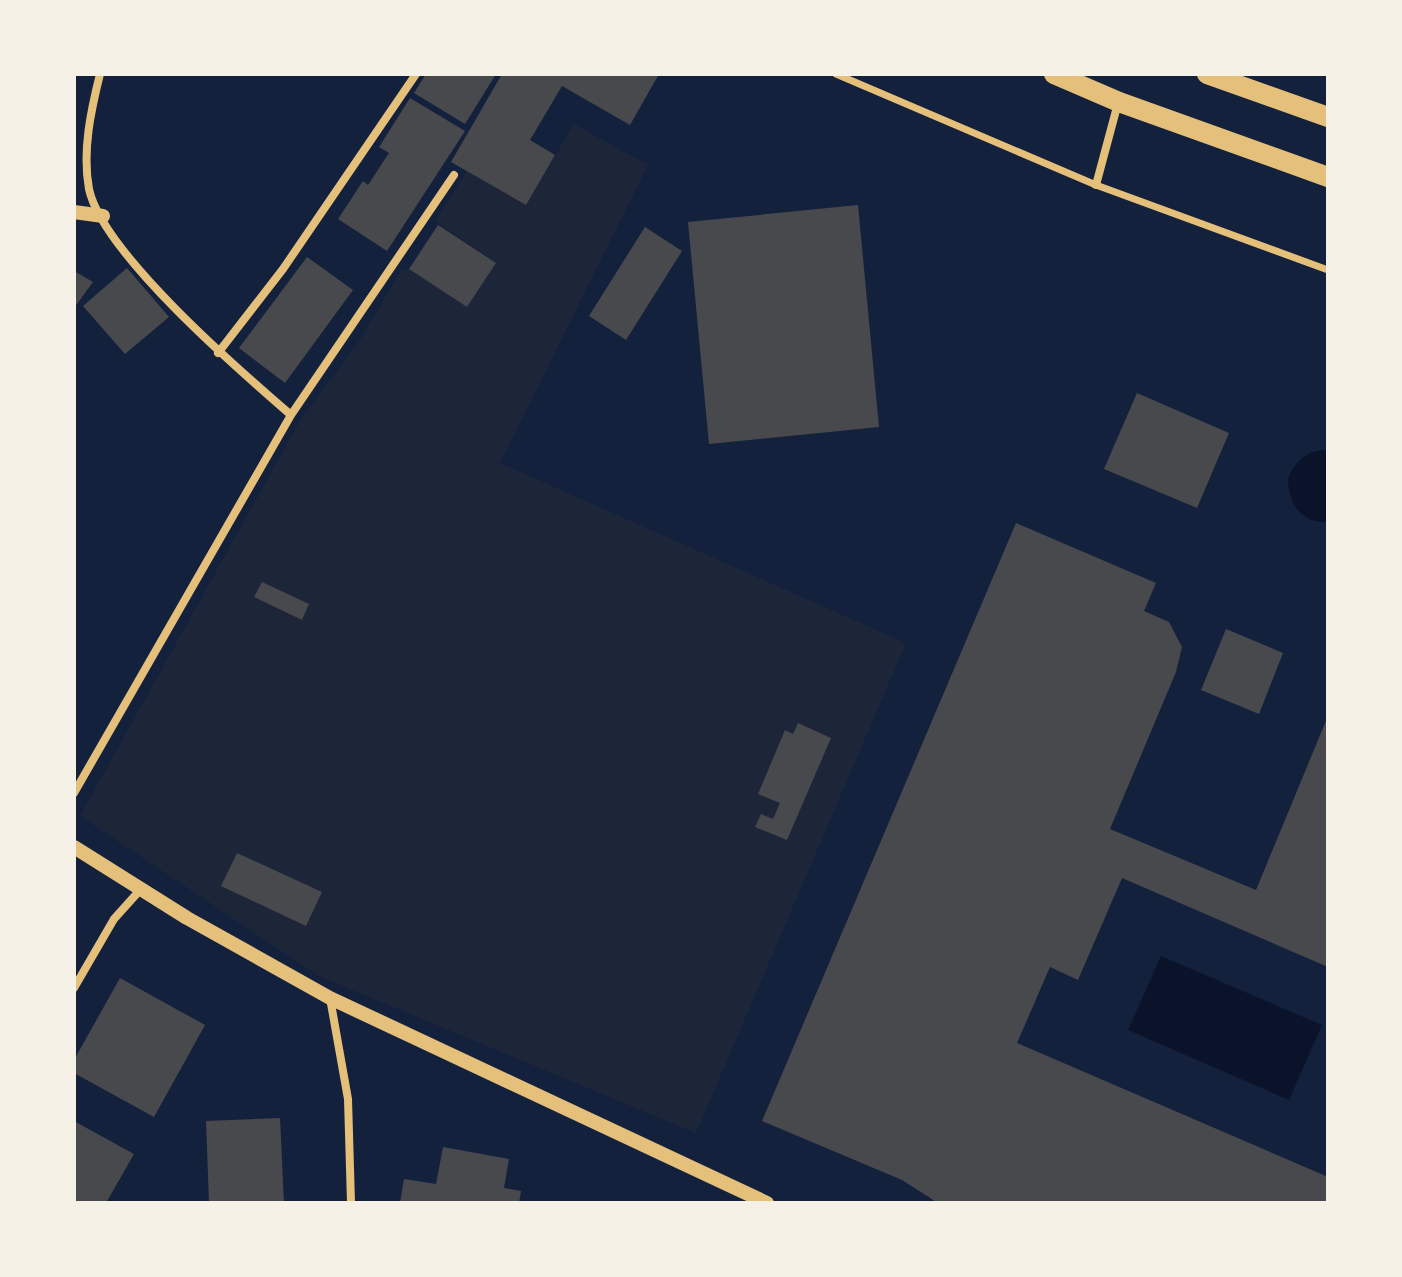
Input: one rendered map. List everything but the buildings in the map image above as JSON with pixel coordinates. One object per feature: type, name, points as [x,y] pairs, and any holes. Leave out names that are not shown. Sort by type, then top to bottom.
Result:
[{"type":"main road","points":[[1054,74],[1119,102],[1328,177]]},
{"type":"main road","points":[[1207,74],[1328,117]]},
{"type":"street","points":[[100,74],[88,122],[89,190],[117,243],[218,353],[291,415]]},
{"type":"street","points":[[218,353],[291,257],[416,74]]},
{"type":"street","points":[[836,74],[1096,185],[1328,270]]},
{"type":"street","points":[[1096,185],[1119,102]]},
{"type":"street","points":[[74,793],[291,415],[454,175]]},
{"type":"street","points":[[74,212],[103,216]]},
{"type":"street","points":[[74,847],[330,998],[767,1203]]},
{"type":"street","points":[[74,988],[114,919],[142,888]]},
{"type":"street","points":[[330,998],[348,1099],[351,1203]]},
{"type":"shaded area","points":[[574,124],[648,165],[500,463],[906,643],[696,1133],[319,976],[80,816],[301,419],[360,340],[401,271],[409,269],[467,307],[496,263],[435,221],[467,171],[526,205]]},
{"type":"shaded area","points":[[1328,450],[1328,522],[1319,522],[1303,516],[1298,510],[1290,496],[1288,479],[1303,457]]},
{"type":"shaded area","points":[[1161,956],[1322,1025],[1289,1100],[1128,1030]]}]
